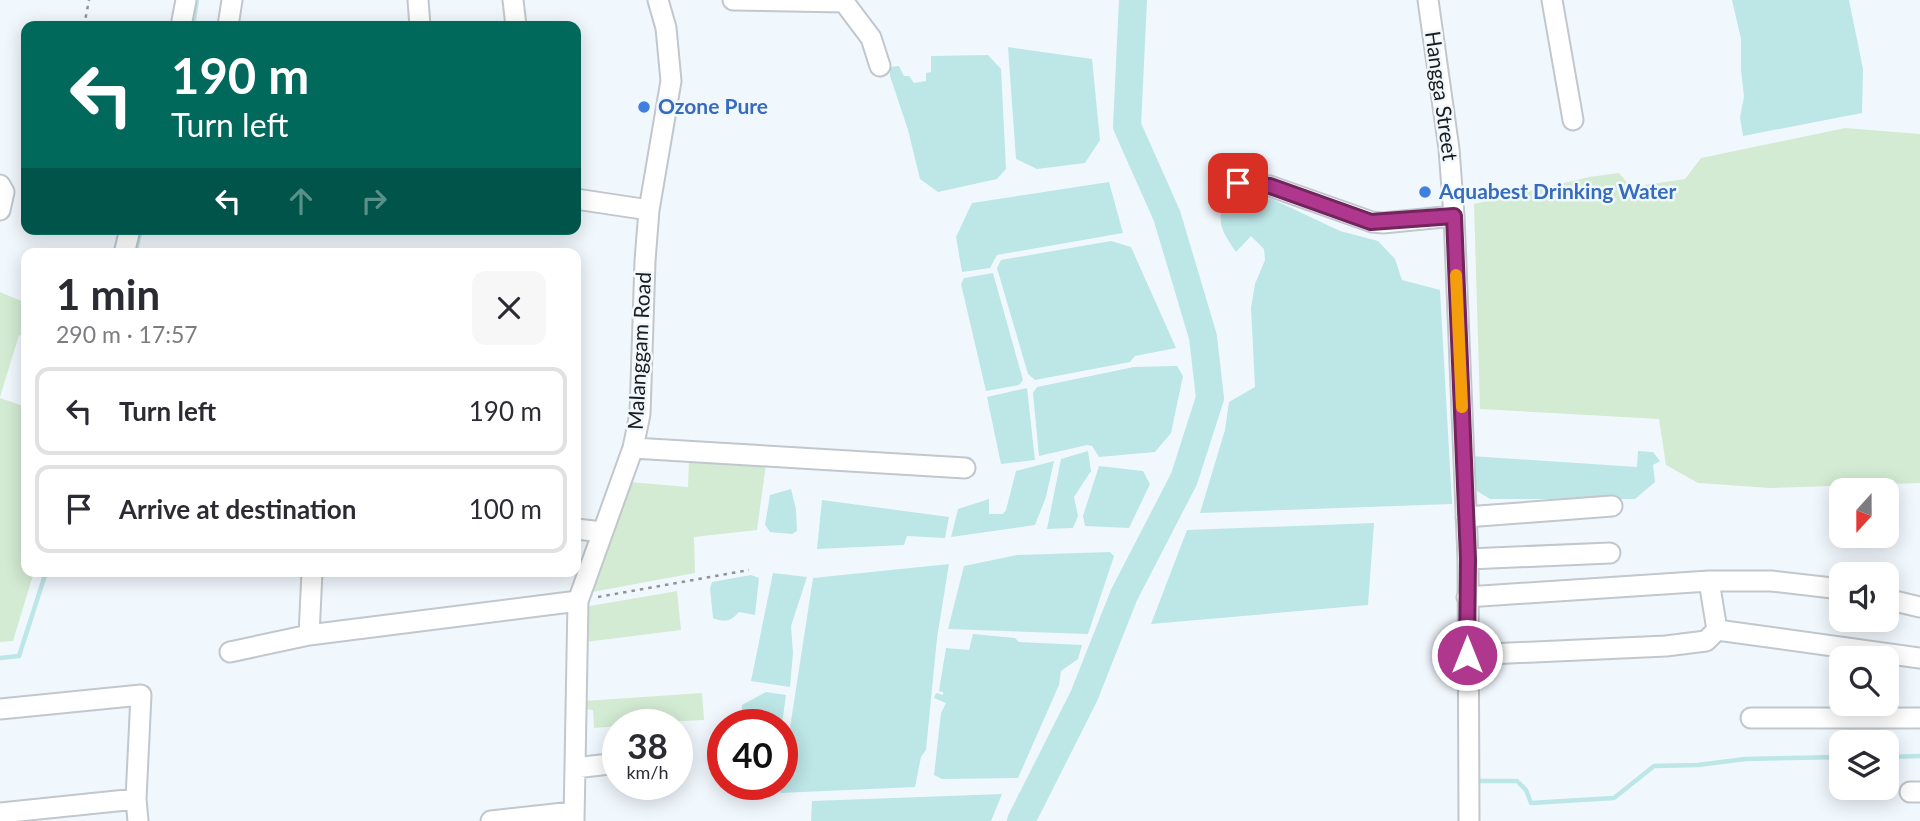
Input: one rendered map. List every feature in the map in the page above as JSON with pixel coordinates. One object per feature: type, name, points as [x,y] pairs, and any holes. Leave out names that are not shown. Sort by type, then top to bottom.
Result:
[{"type":"street","points":[[182,21],[186,0]]},
{"type":"street","points":[[229,21],[232,0]]},
{"type":"street","points":[[418,0],[419,21]]},
{"type":"street","points":[[513,0],[515,21]]},
{"type":"street","name":"Malanggam Road","points":[[574,817],[578,601],[634,448],[640,414],[649,210],[671,80],[666,28],[659,0]]},
{"type":"street","points":[[733,0],[844,2],[871,38],[880,66]]},
{"type":"street","name":"Hangga Street","points":[[1428,0],[1449,149],[1454,216],[1468,559],[1469,821]]},
{"type":"street","points":[[1552,0],[1573,120]]},
{"type":"street","points":[[1238,183],[1270,186],[1371,222],[1454,216]]},
{"type":"street","points":[[581,199],[649,210]]},
{"type":"street","points":[[634,448],[965,468]]},
{"type":"street","points":[[1466,517],[1612,506]]},
{"type":"street","points":[[581,530],[603,532]]},
{"type":"street","points":[[1468,559],[1610,553]]},
{"type":"street","points":[[309,635],[312,577]]},
{"type":"street","points":[[1709,581],[1717,630]]},
{"type":"street","points":[[1467,597],[1709,581],[1770,581],[1829,588]]},
{"type":"street","points":[[1899,599],[1918,599]]},
{"type":"street","points":[[230,652],[309,635],[578,601]]},
{"type":"street","points":[[1467,655],[1666,646],[1706,641],[1717,630]]},
{"type":"street","points":[[1717,630],[1920,658]]},
{"type":"street","points":[[0,709],[141,695],[136,799],[138,821]]},
{"type":"street","points":[[1751,718],[1920,718]]},
{"type":"street","points":[[575,768],[602,765]]},
{"type":"street","points":[[0,813],[136,799]]},
{"type":"street","points":[[491,821],[574,817]]},
{"type":"path","points":[[85,21],[89,0]]},
{"type":"path","points":[[578,601],[749,570]]},
{"type":"green space","points":[[1845,128],[1920,134],[1920,483],[1899,484],[1899,478],[1829,478],[1829,486],[1770,488],[1698,483],[1666,465],[1659,419],[1480,409],[1474,204],[1589,177],[1619,173],[1631,187],[1685,179],[1701,158]]},
{"type":"green space","points":[[0,292],[21,301],[21,336],[0,397]]},
{"type":"green space","points":[[0,398],[21,405],[21,577],[32,577],[13,641],[0,642]]},
{"type":"green space","points":[[689,458],[766,464],[757,530],[694,537],[695,573],[587,593],[630,482],[688,487]]},
{"type":"green space","points":[[677,591],[681,630],[586,642],[584,607]]},
{"type":"green space","points":[[702,693],[704,720],[693,721],[693,709],[602,709],[602,727],[594,728],[593,710],[583,709],[584,701]]},
{"type":"water","points":[[1732,0],[1849,0],[1863,69],[1862,113],[1743,136],[1740,117],[1744,97],[1741,39]]},
{"type":"water","points":[[1008,47],[1092,59],[1100,140],[1085,163],[1037,169],[1016,159]]},
{"type":"water","points":[[988,55],[1001,69],[1006,169],[997,179],[938,192],[920,179],[889,67],[899,66],[904,76],[909,76],[914,83],[926,81],[926,73],[931,72],[931,56]]},
{"type":"water","points":[[1109,182],[1123,233],[997,255],[990,268],[962,272],[956,237],[972,203]]},
{"type":"water","points":[[1228,194],[1272,199],[1340,231],[1378,241],[1395,259],[1402,280],[1440,290],[1452,504],[1200,513],[1225,430],[1229,402],[1255,387],[1251,308],[1255,284],[1265,260],[1264,249],[1251,236],[1236,252],[1221,224]]},
{"type":"water","points":[[1111,241],[1131,247],[1176,348],[1135,356],[1130,362],[1035,380],[1028,374],[997,268],[1001,260]]},
{"type":"water","points":[[993,273],[1023,380],[1019,385],[986,391],[961,284],[964,278]]},
{"type":"water","points":[[1177,366],[1183,376],[1171,433],[1155,452],[1099,457],[1092,446],[1087,445],[1039,456],[1033,393],[1037,387],[1134,367]]},
{"type":"water","points":[[1027,388],[1035,460],[1001,464],[987,397]]},
{"type":"water","points":[[1088,451],[1091,471],[1074,497],[1078,516],[1073,528],[1047,529],[1061,459]]},
{"type":"water","points":[[1638,451],[1653,452],[1660,461],[1653,465],[1655,482],[1635,499],[1490,499],[1477,491],[1471,456],[1637,467]]},
{"type":"water","points":[[1054,461],[1046,497],[1035,525],[951,537],[958,509],[989,499],[989,514],[1003,514],[1016,471]]},
{"type":"water","points":[[1099,466],[1143,471],[1150,484],[1129,528],[1085,526],[1083,516]]},
{"type":"water","points":[[791,489],[796,509],[797,531],[792,534],[770,532],[765,525],[770,495]]},
{"type":"water","points":[[822,500],[949,517],[945,538],[907,536],[904,545],[817,549]]},
{"type":"water","points":[[1374,523],[1368,605],[1151,624],[1187,530]]},
{"type":"water","points":[[1110,552],[1114,556],[1088,634],[948,629],[964,566],[1017,555]]},
{"type":"water","points":[[949,564],[937,638],[926,750],[921,757],[915,787],[798,792],[798,709],[793,709],[813,578]]},
{"type":"water","points":[[773,573],[807,577],[791,626],[793,653],[790,687],[751,681]]},
{"type":"water","points":[[751,575],[759,578],[755,615],[739,612],[728,620],[713,618],[710,588],[712,582]]},
{"type":"water","points":[[973,634],[1015,638],[1019,642],[1082,645],[1078,659],[1061,671],[1059,685],[1018,778],[942,779],[934,775],[941,713],[946,703],[934,698],[936,693],[943,695],[943,692],[939,691],[946,648],[969,650]]},
{"type":"water","points":[[766,692],[786,695],[784,709],[742,709],[742,705]]},
{"type":"water","points":[[1002,794],[991,821],[811,821],[812,801]]},
{"type":"waterway","points":[[194,21],[197,0]]},
{"type":"waterway","points":[[1021,821],[1084,696],[1124,595],[1184,479],[1210,398],[1203,337],[1167,216],[1127,126],[1133,0]]},
{"type":"waterway","points":[[136,248],[140,235]]},
{"type":"waterway","points":[[0,658],[19,656],[44,577]]},
{"type":"waterway","points":[[1899,757],[1920,756]]},
{"type":"waterway","points":[[1476,781],[1517,781],[1526,790],[1531,803],[1614,798],[1654,766],[1698,765],[1745,759],[1829,757]]},
{"type":"slow traffic","points":[[1456,275],[1462,407]]},
{"type":"place","name":"Ozone Pure","points":[[644,107]]},
{"type":"place","name":"Aquabest Drinking Water","points":[[1425,192]]},
{"type":"route","points":[[1238,183],[1270,186],[1371,222],[1454,216],[1468,559],[1467,655]]}]
